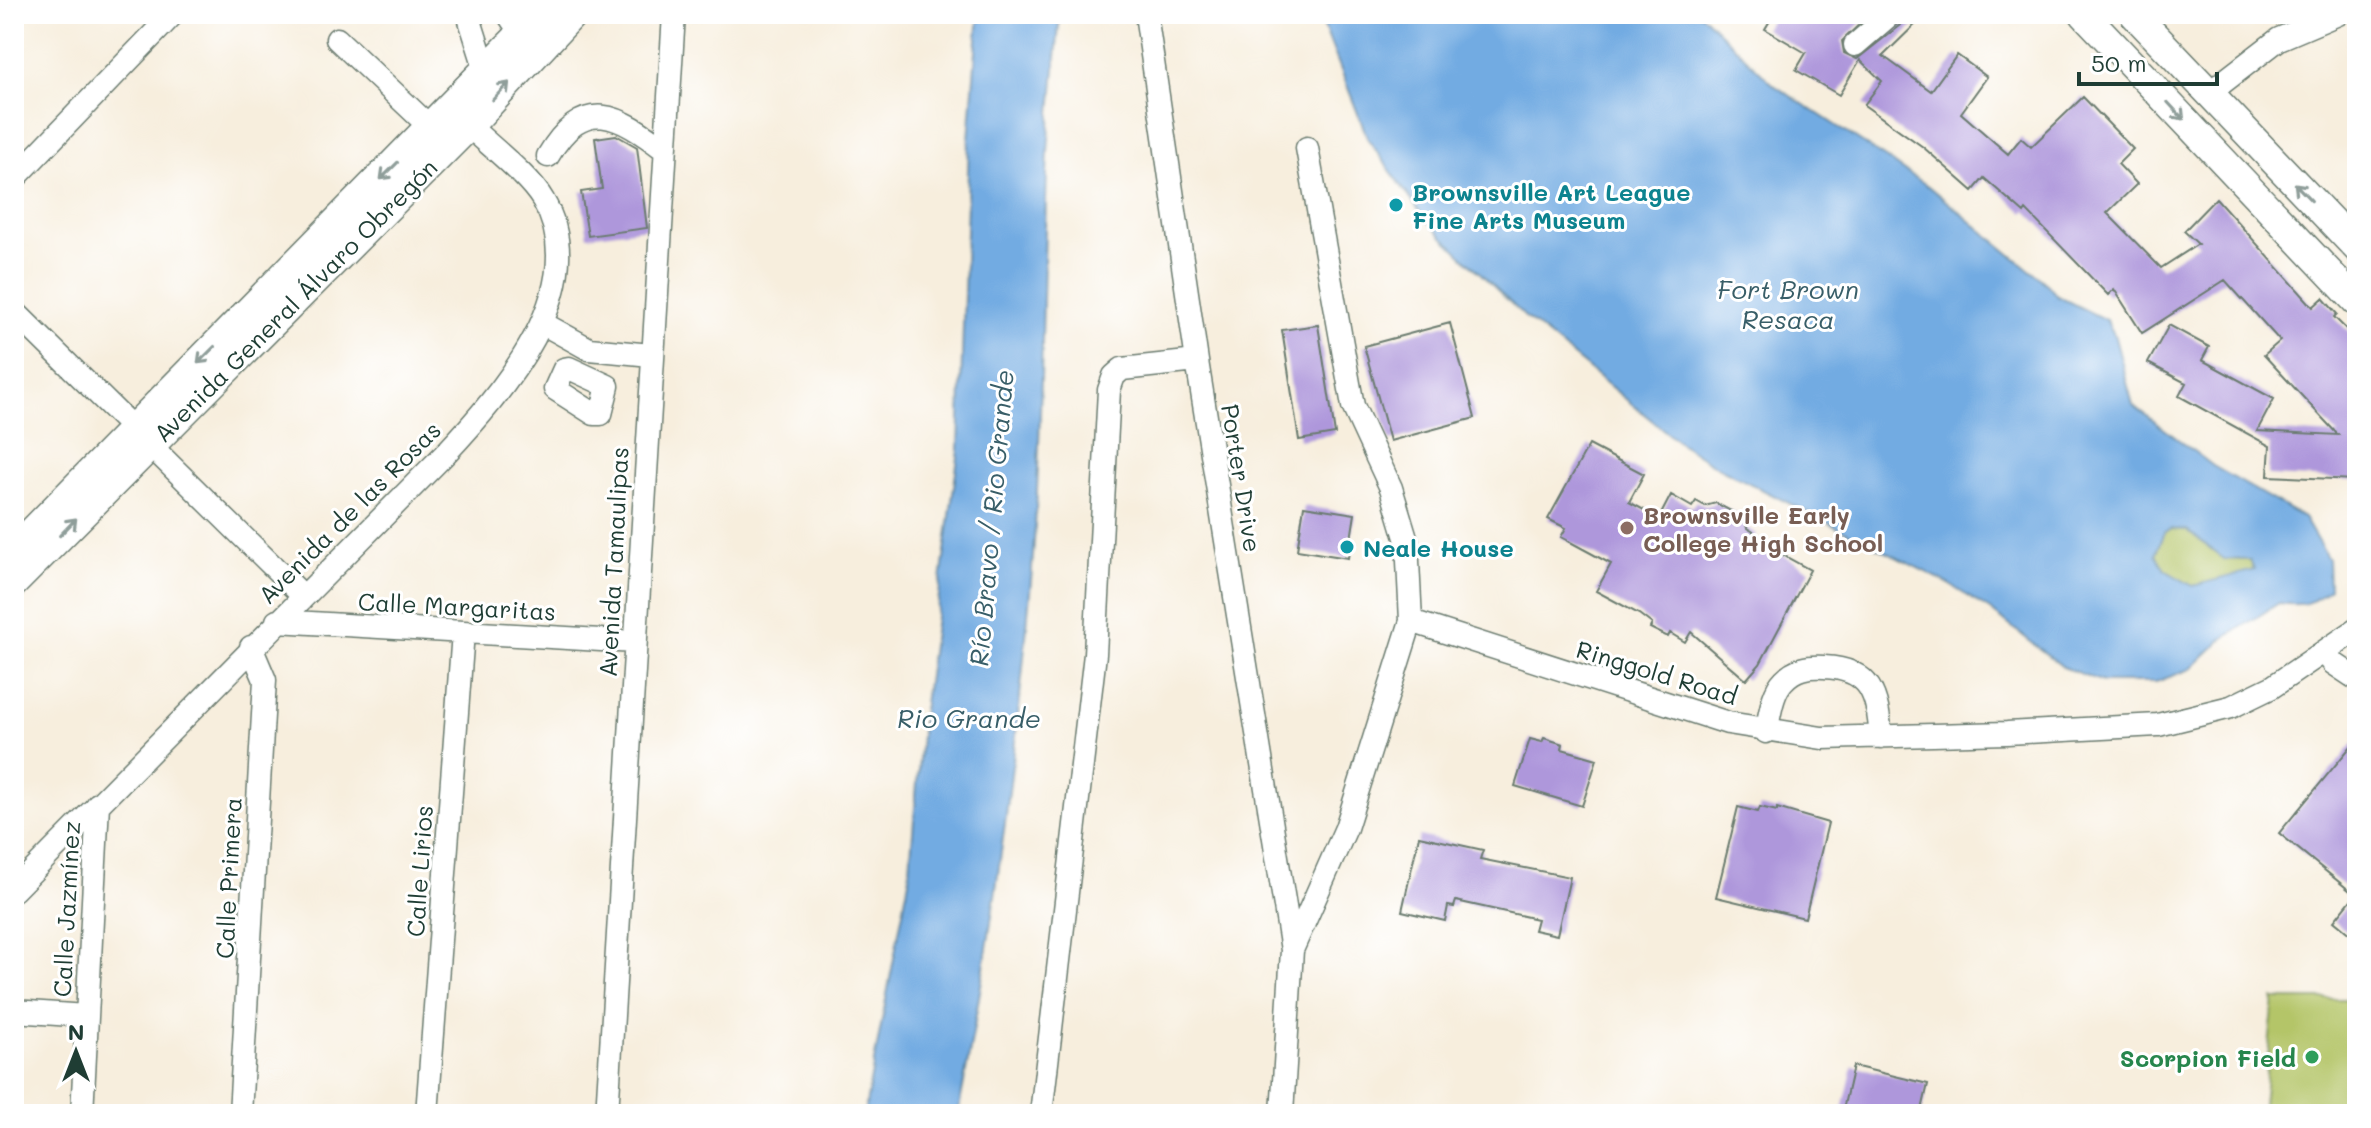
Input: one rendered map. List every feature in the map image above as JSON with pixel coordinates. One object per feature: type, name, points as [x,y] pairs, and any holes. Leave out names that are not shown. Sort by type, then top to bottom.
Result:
[{"type":"main road","name":"Avenida General Álvaro Obregón","points":[[346,231],[431,128],[486,71],[515,25],[540,14]]},
{"type":"main road","name":"Avenida General Álvaro Obregón","points":[[14,550],[142,436],[346,231],[469,126],[573,14]]},
{"type":"main road","points":[[2084,14],[2357,302]]},
{"type":"main road","points":[[2134,14],[2357,248]]},
{"type":"main road","name":"Avenida General Álvaro Obregón","points":[[14,583],[142,436]]},
{"type":"street","points":[[14,179],[173,14]]},
{"type":"street","points":[[468,14],[486,71]]},
{"type":"street","name":"Avenida Tamaulipas","points":[[607,1114],[674,14]]},
{"type":"street","name":"Porter Drive","points":[[1146,14],[1197,361],[1292,950]]},
{"type":"street","points":[[1855,45],[1891,14]]},
{"type":"street","points":[[2209,93],[2279,39],[2338,14]]},
{"type":"street","points":[[337,39],[431,128]]},
{"type":"street","points":[[548,156],[561,135],[576,123],[594,117],[616,117],[665,150]]},
{"type":"street","name":"Avenida de las Rosas","points":[[14,890],[487,409],[523,361],[542,323],[556,262],[556,239],[542,198],[469,126]]},
{"type":"street","points":[[1282,1114],[1292,950],[1346,828],[1411,621],[1407,541],[1391,488],[1353,406],[1307,148]]},
{"type":"street","points":[[14,311],[302,595]]},
{"type":"street","points":[[542,323],[589,349],[651,355]]},
{"type":"street","points":[[581,373],[589,349]]},
{"type":"street","points":[[1041,1114],[1095,654],[1109,390],[1114,376],[1122,369],[1197,361]]},
{"type":"street","name":"Calle Margaritas","points":[[277,621],[635,642]]},
{"type":"street","name":"Ringgold Road","points":[[1411,621],[1728,723],[1766,732],[1822,738],[2158,725],[2231,707],[2272,687],[2357,629]]},
{"type":"street","name":"Calle Lirios","points":[[427,1114],[463,632]]},
{"type":"street","name":"Calle Primera","points":[[240,1114],[265,680],[251,647]]},
{"type":"street","points":[[2325,652],[2333,663],[2357,679]]},
{"type":"street","points":[[1766,732],[1782,681],[1799,669],[1846,668],[1861,677],[1873,693],[1881,737]]},
{"type":"street","name":"Calle Jazmínez","points":[[82,1114],[98,804]]},
{"type":"street","points":[[14,1011],[86,1016]]},
{"type":"green space","points":[[2171,529],[2187,530],[2224,559],[2250,560],[2255,570],[2193,586],[2165,570],[2156,554],[2165,532]]},
{"type":"green space","name":"Scorpion Field","points":[[2274,999],[2357,999],[2357,1114],[2262,1114]]},
{"type":"water","name":"Rio Grande","points":[[979,14],[1060,14],[1048,153],[1036,517],[1019,706],[993,910],[958,1114],[864,1114],[909,880],[923,711],[959,450],[969,139]]},
{"type":"water","name":"Fort Brown Resaca","points":[[1319,14],[1701,14],[1774,85],[1928,186],[2048,285],[2057,296],[2106,320],[2114,334],[2133,405],[2213,466],[2304,518],[2328,559],[2329,589],[2306,603],[2279,603],[2221,640],[2191,669],[2156,682],[2103,682],[2063,667],[1990,610],[1942,580],[1719,468],[1681,444],[1525,317],[1425,219],[1368,139]],"holes":[[[2171,529],[2187,530],[2224,559],[2250,560],[2254,570],[2193,586],[2165,570],[2156,554],[2165,532]]]},
{"type":"building","points":[[1774,14],[1870,14],[1842,41],[1844,53],[1857,59],[1900,25],[1905,14],[1926,14],[1883,56],[1931,91],[1957,55],[1987,77],[1961,113],[2008,154],[2021,138],[2031,147],[2083,97],[2133,149],[2118,164],[2137,184],[2107,213],[2161,268],[2198,244],[2184,231],[2216,198],[2313,307],[2323,298],[2337,314],[2334,317],[2357,340],[2356,480],[2268,476],[2270,446],[2179,396],[2186,383],[2148,363],[2169,325],[2209,347],[2202,360],[2274,399],[2257,431],[2338,435],[2264,355],[2280,341],[2225,280],[2142,333],[2114,289],[2108,295],[2026,210],[2024,213],[1984,178],[1973,191],[1923,147],[1864,105],[1882,81],[1860,60],[1839,95],[1796,70],[1806,53],[1765,29]]},
{"type":"building","points":[[616,135],[637,147],[647,228],[588,236],[581,192],[602,189],[595,138]]},
{"type":"building","points":[[1450,323],[1475,418],[1390,441],[1364,346]]},
{"type":"building","points":[[1318,325],[1335,434],[1299,440],[1282,330]]},
{"type":"building","points":[[1589,445],[1644,474],[1629,502],[1659,518],[1671,495],[1692,507],[1696,501],[1705,506],[1716,503],[1744,518],[1747,528],[1757,534],[1754,539],[1810,570],[1760,664],[1746,680],[1691,632],[1685,642],[1670,633],[1668,637],[1650,628],[1652,624],[1639,614],[1596,591],[1611,564],[1561,537],[1566,528],[1548,519]]},
{"type":"building","points":[[1304,506],[1355,514],[1348,558],[1297,550]]},
{"type":"building","points":[[1544,738],[1563,744],[1562,749],[1597,759],[1582,806],[1515,786],[1530,739],[1542,742]]},
{"type":"building","points":[[2357,739],[2357,940],[2334,921],[2355,895],[2279,833]]},
{"type":"building","points":[[1738,807],[1758,812],[1760,807],[1777,811],[1777,808],[1828,823],[1805,918],[1716,897]]},
{"type":"building","points":[[1419,836],[1483,850],[1480,859],[1570,877],[1557,935],[1534,930],[1537,919],[1456,901],[1454,907],[1448,906],[1445,921],[1402,911]]},
{"type":"building","points":[[1853,1066],[1928,1084],[1921,1114],[1842,1114]]},
{"type":"place","name":"Brownsville Art League Fine Arts Museum","points":[[1396,205]]},
{"type":"place","name":"Brownsville Early College High School","points":[[1627,528]]},
{"type":"place","name":"Neale House","points":[[1347,547]]},
{"type":"place","name":"Scorpion Field","points":[[2312,1057]]},
{"type":"water label","name":"Río Bravo / Rio Grande","points":[[991,518]]}]
